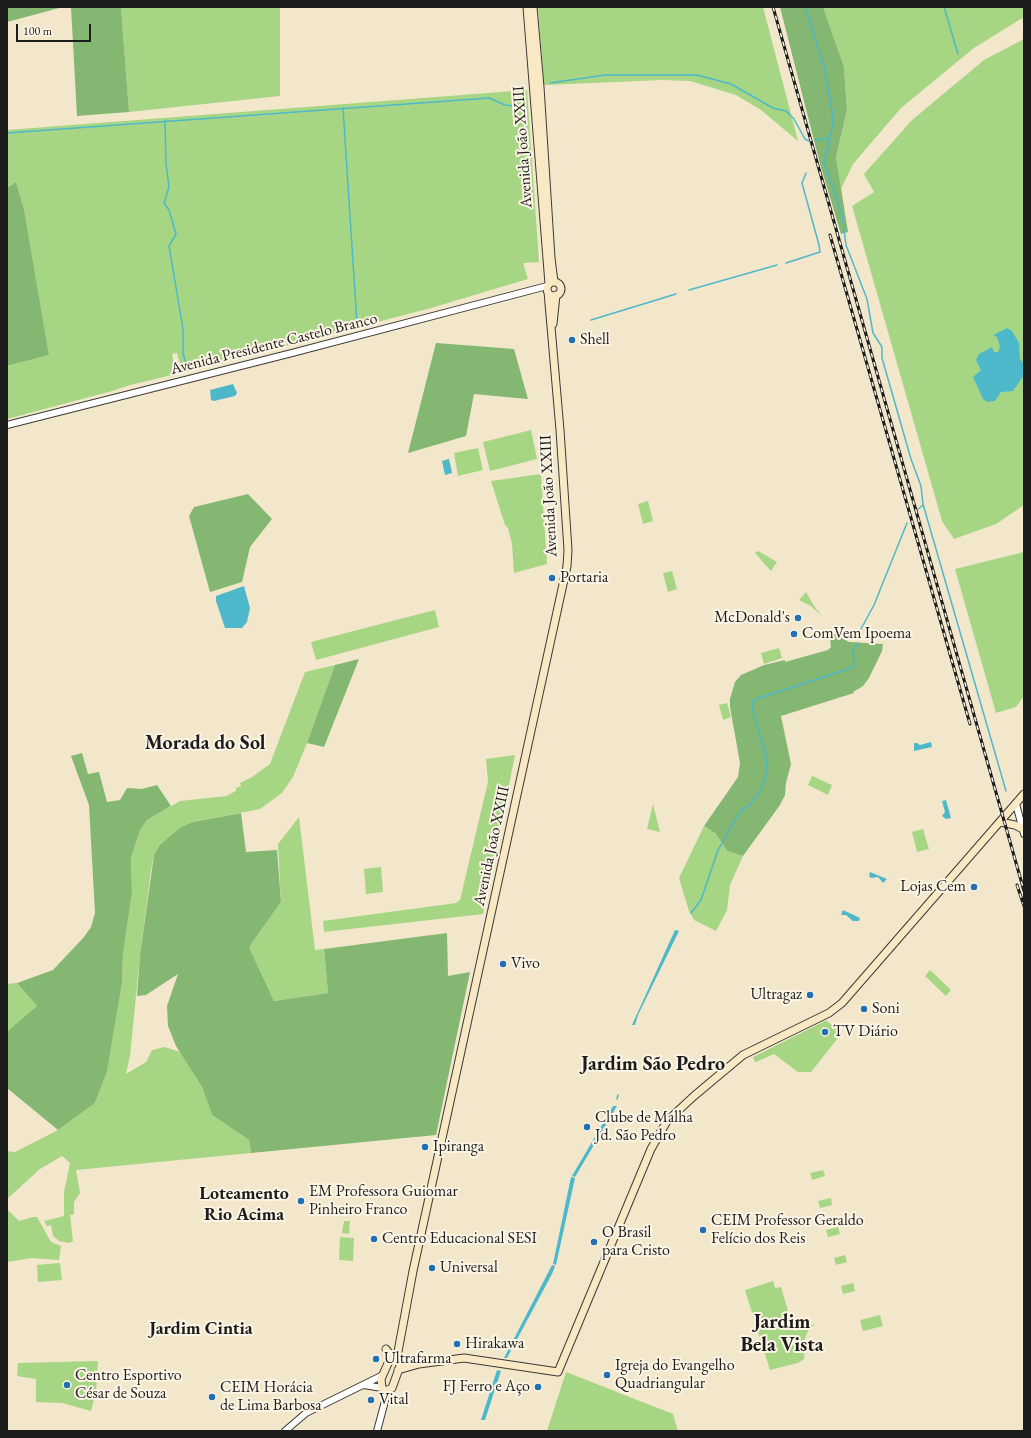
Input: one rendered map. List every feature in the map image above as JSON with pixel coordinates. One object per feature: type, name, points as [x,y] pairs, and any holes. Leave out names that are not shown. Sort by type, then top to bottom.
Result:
[{"type":"main road","name":"Avenida João XXIII","points":[[396,1359],[383,1375],[380,1383],[385,1389],[392,1388],[398,1370],[396,1359],[414,1268],[567,566],[568,542],[551,336],[549,286],[527,7]]},
{"type":"main road","name":"Avenida João XXIII","points":[[533,7],[540,87],[551,258],[549,286]]},
{"type":"main road","name":"Avenida João XXIII","points":[[549,286],[559,284],[561,288],[559,293],[556,295],[551,336]]},
{"type":"main road","points":[[549,286],[550,295],[556,295]]},
{"type":"main road","points":[[398,1370],[419,1364],[464,1358],[558,1372],[651,1149],[667,1121],[743,1055],[829,1013],[842,1003],[977,850],[1024,794]]},
{"type":"main road","points":[[998,825],[1015,825],[1023,832]]},
{"type":"main road","points":[[386,1349],[396,1359],[419,1364]]},
{"type":"street","name":"Avenida Presidente Castelo Branco","points":[[7,425],[549,286]]},
{"type":"street","points":[[1016,804],[1023,832]]},
{"type":"street","points":[[285,1431],[306,1413],[383,1375]]},
{"type":"street","points":[[364,1385],[385,1389]]},
{"type":"street","name":"Avenida João XXIII","points":[[377,1431],[385,1389]]},
{"type":"green space","points":[[7,7],[63,7],[7,22]]},
{"type":"green space","points":[[71,7],[121,7],[129,112],[77,116]]},
{"type":"green space","points":[[121,7],[280,7],[280,96],[129,112]]},
{"type":"green space","points":[[538,7],[763,7],[798,141],[761,110],[736,95],[690,81],[663,80],[544,85]]},
{"type":"green space","points":[[780,7],[823,7],[844,67],[847,110],[836,157],[848,232],[841,234],[820,164]]},
{"type":"green space","points":[[823,7],[1024,7],[1024,17],[974,48],[901,108],[853,164],[841,189],[836,157],[847,110],[844,67]]},
{"type":"green space","points":[[1024,39],[1024,505],[996,524],[954,539],[942,521],[852,206],[874,192],[864,174],[912,120],[984,60]]},
{"type":"green space","points":[[527,90],[539,262],[523,263],[528,279],[431,308],[182,373],[177,353],[172,354],[176,374],[130,385],[7,419],[7,366],[49,355],[24,209],[16,182],[7,188],[7,130]]},
{"type":"green space","points":[[16,182],[24,209],[49,355],[7,366],[7,188]]},
{"type":"green space","points":[[436,343],[514,349],[528,399],[474,394],[466,436],[408,453]]},
{"type":"green space","points":[[531,430],[537,459],[490,471],[483,442]]},
{"type":"green space","points":[[478,448],[483,470],[458,476],[454,453]]},
{"type":"green space","points":[[541,474],[547,564],[514,573],[512,544],[508,528],[505,525],[491,481]]},
{"type":"green space","points":[[248,494],[272,519],[250,547],[242,582],[210,592],[189,516],[194,507]]},
{"type":"green space","points":[[648,501],[653,521],[643,524],[638,504]]},
{"type":"green space","points":[[758,551],[777,562],[771,571],[755,553]]},
{"type":"green space","points":[[1024,552],[1024,696],[1016,707],[996,713],[955,569]]},
{"type":"green space","points":[[672,571],[677,589],[668,592],[663,573]]},
{"type":"green space","points":[[806,592],[822,616],[811,606],[799,600]]},
{"type":"green space","points":[[435,610],[439,627],[316,660],[311,642]]},
{"type":"green space","points":[[833,633],[849,642],[883,644],[882,651],[869,678],[863,686],[853,692],[854,693],[781,716],[791,764],[786,783],[785,795],[780,805],[743,856],[727,851],[716,834],[704,826],[738,777],[740,763],[730,707],[730,699],[735,682],[741,675],[764,665],[785,660],[785,662],[828,650],[831,647],[830,638]]},
{"type":"green space","points":[[779,648],[782,658],[764,664],[761,653]]},
{"type":"green space","points":[[359,659],[324,747],[307,743],[335,665]]},
{"type":"green space","points":[[335,665],[293,777],[282,793],[260,809],[193,822],[181,827],[154,855],[151,870],[140,955],[130,1056],[126,1074],[146,1062],[152,1050],[165,1047],[180,1052],[202,1087],[212,1115],[249,1140],[251,1153],[76,1170],[80,1193],[74,1202],[74,1214],[70,1215],[73,1241],[69,1243],[59,1241],[53,1236],[51,1225],[47,1226],[44,1221],[64,1216],[64,1192],[70,1163],[62,1156],[40,1169],[7,1199],[7,1151],[15,1152],[58,1130],[95,1103],[107,1072],[122,983],[123,954],[132,893],[131,858],[140,830],[147,820],[180,801],[226,796],[236,791],[236,788],[241,786],[240,783],[252,777],[270,764],[305,672]]},
{"type":"green space","points":[[727,703],[731,717],[723,720],[719,705]]},
{"type":"green space","points":[[82,753],[88,774],[99,772],[107,802],[120,800],[127,788],[142,789],[157,785],[171,806],[147,820],[140,830],[131,858],[132,893],[123,954],[122,983],[107,1072],[95,1103],[58,1130],[7,1088],[7,1036],[9,1030],[37,1006],[17,983],[53,970],[84,937],[91,927],[95,913],[89,805],[71,756]]},
{"type":"green space","points":[[515,755],[483,914],[324,932],[323,921],[456,903],[460,900],[488,782],[486,759]]},
{"type":"green space","points":[[812,776],[832,785],[828,795],[808,785]]},
{"type":"green space","points":[[653,804],[660,832],[647,829]]},
{"type":"green space","points":[[241,813],[246,852],[277,850],[281,902],[249,947],[274,1001],[328,993],[324,949],[447,933],[448,976],[470,972],[436,1135],[251,1153],[249,1140],[212,1115],[202,1087],[176,1046],[168,1026],[167,1006],[178,974],[146,995],[137,996],[140,955],[154,855],[160,845],[181,827],[193,822]]},
{"type":"green space","points":[[299,817],[315,950],[324,949],[328,993],[274,1001],[249,947],[281,902],[278,844]]},
{"type":"green space","points":[[704,826],[716,834],[727,851],[743,856],[730,885],[727,910],[716,931],[694,920],[689,911],[679,878]]},
{"type":"green space","points":[[923,829],[929,849],[917,852],[912,832]]},
{"type":"green space","points":[[381,867],[383,892],[366,894],[364,869]]},
{"type":"green space","points":[[930,970],[951,990],[946,996],[925,976]]},
{"type":"green space","points":[[17,983],[37,1006],[10,1030],[7,1036],[7,984]]},
{"type":"green space","points":[[825,1021],[842,1033],[811,1072],[798,1072],[774,1054],[756,1062],[754,1060],[753,1057]]},
{"type":"green space","points":[[823,1170],[825,1176],[812,1180],[810,1173]]},
{"type":"green space","points":[[831,1198],[832,1205],[820,1208],[818,1201]]},
{"type":"green space","points":[[7,1209],[19,1221],[37,1217],[51,1242],[61,1246],[59,1260],[32,1258],[7,1262]]},
{"type":"green space","points":[[344,1221],[350,1221],[349,1234],[342,1233]]},
{"type":"green space","points":[[838,1227],[840,1234],[828,1237],[826,1230]]},
{"type":"green space","points":[[340,1237],[354,1238],[353,1261],[339,1260]]},
{"type":"green space","points":[[845,1255],[847,1262],[836,1265],[834,1258]]},
{"type":"green space","points":[[60,1263],[62,1280],[38,1282],[37,1265]]},
{"type":"green space","points":[[773,1281],[775,1288],[781,1287],[794,1331],[815,1324],[808,1331],[805,1338],[804,1359],[798,1363],[770,1370],[745,1290]]},
{"type":"green space","points":[[853,1283],[855,1291],[843,1294],[841,1286]]},
{"type":"green space","points":[[880,1315],[883,1326],[863,1331],[860,1320]]},
{"type":"green space","name":"Centro Esportivo César de Souza","points":[[98,1361],[96,1391],[91,1411],[62,1403],[36,1402],[36,1379],[17,1376],[18,1363]]},
{"type":"green space","points":[[566,1372],[673,1414],[678,1431],[547,1431]]},
{"type":"water","points":[[1007,328],[1012,331],[1019,343],[1020,359],[1024,364],[1024,375],[1013,391],[1001,392],[995,401],[987,402],[983,399],[973,377],[981,370],[976,360],[979,354],[992,347],[994,352],[998,352],[1000,347],[997,337],[993,335]]},
{"type":"water","points":[[233,384],[237,393],[235,396],[214,401],[211,400],[210,390]]},
{"type":"water","points":[[449,459],[452,473],[445,475],[442,461]]},
{"type":"water","points":[[244,586],[250,608],[247,622],[242,628],[225,628],[216,601],[216,596]]},
{"type":"water","points":[[931,742],[932,747],[914,751],[914,743],[920,745]]},
{"type":"water","points":[[946,800],[951,818],[946,819],[942,816],[945,812],[942,801]]},
{"type":"water","points":[[870,872],[887,879],[883,883],[878,877],[871,878],[869,876]]},
{"type":"water","points":[[843,910],[860,918],[859,921],[853,921],[846,915],[841,915]]},
{"type":"water","points":[[675,930],[679,931],[638,1015],[635,1025],[632,1025]]},
{"type":"water","points":[[613,1106],[617,1106],[575,1177],[572,1176]]},
{"type":"water","points":[[571,1177],[575,1178],[556,1265],[553,1264]]},
{"type":"water","points":[[552,1265],[555,1266],[552,1274],[507,1358],[504,1358]]},
{"type":"water","points":[[497,1370],[501,1371],[485,1420],[481,1420]]},
{"type":"waterway","points":[[805,7],[824,67],[832,111],[833,124],[824,162],[842,215],[846,245],[867,299],[873,333],[882,347],[882,358],[911,459],[921,486],[923,504],[1006,791]]},
{"type":"waterway","points":[[944,7],[958,54]]},
{"type":"waterway","points":[[550,83],[605,75],[697,75],[731,84],[773,108],[786,111],[794,119],[805,139],[809,141]]},
{"type":"waterway","points":[[7,133],[489,98],[505,105],[527,107]]},
{"type":"waterway","points":[[343,108],[357,324]]},
{"type":"waterway","points":[[165,120],[166,164],[169,187],[164,203],[169,210],[176,234],[169,246],[183,329],[183,353],[187,368]]},
{"type":"waterway","points":[[815,140],[830,138]]},
{"type":"waterway","points":[[786,263],[820,252],[802,183],[806,173]]},
{"type":"waterway","points":[[689,290],[777,265]]},
{"type":"waterway","points":[[591,320],[676,294]]},
{"type":"waterway","points":[[917,510],[923,505]]},
{"type":"waterway","points":[[861,629],[874,605],[907,523]]},
{"type":"waterway","points":[[691,913],[701,900],[718,850],[742,810],[749,806],[761,790],[766,773],[767,761],[752,707],[753,702],[756,699],[851,668],[854,664],[853,650],[858,643]]},
{"type":"waterway","points":[[617,1099],[618,1095]]},
{"type":"railway","points":[[773,7],[1024,891]]},
{"type":"railway","points":[[830,235],[970,724]]},
{"type":"railway","points":[[1017,885],[1024,906]]},
{"type":"place","name":"Shell","points":[[572,340]]},
{"type":"place","name":"Portaria","points":[[552,578]]},
{"type":"place","name":"McDonald's","points":[[798,618]]},
{"type":"place","name":"ComVem Ipoema","points":[[794,634]]},
{"type":"place","name":"Lojas Cem","points":[[974,887]]},
{"type":"place","name":"Vivo","points":[[503,964]]},
{"type":"place","name":"Ultragaz","points":[[810,995]]},
{"type":"place","name":"Soni","points":[[864,1009]]},
{"type":"place","name":"TV Diário","points":[[825,1032]]},
{"type":"place","name":"Clube de Malha Jd. São Pedro","points":[[587,1127]]},
{"type":"place","name":"Ipiranga","points":[[425,1147]]},
{"type":"place","name":"EM Professora Guiomar Pinheiro Franco","points":[[301,1201]]},
{"type":"place","name":"CEIM Professor Geraldo Felício dos Reis","points":[[703,1230]]},
{"type":"place","name":"Centro Educacional SESI","points":[[374,1239]]},
{"type":"place","name":"O Brasil para Cristo","points":[[594,1242]]},
{"type":"place","name":"Universal","points":[[432,1268]]},
{"type":"place","name":"Hirakawa","points":[[457,1344]]},
{"type":"place","name":"Ultrafarma","points":[[376,1359]]},
{"type":"place","name":"Igreja do Evangelho Quadriangular","points":[[607,1375]]},
{"type":"place","name":"Centro Esportivo César de Souza","points":[[67,1385]]},
{"type":"place","name":"FJ Ferro e Aço","points":[[538,1387]]},
{"type":"place","name":"CEIM Horácia de Lima Barbosa","points":[[212,1397]]},
{"type":"place","name":"Vital","points":[[371,1400]]},
{"type":"district","name":"Morada do Sol","points":[[205,744]]},
{"type":"district","name":"Jardim São Pedro","points":[[653,1065]]},
{"type":"district","name":"Loteamento Rio Acima","points":[[244,1204]]},
{"type":"district","name":"Jardim Cintia","points":[[201,1329]]},
{"type":"district","name":"Jardim Bela Vista","points":[[782,1334]]}]
